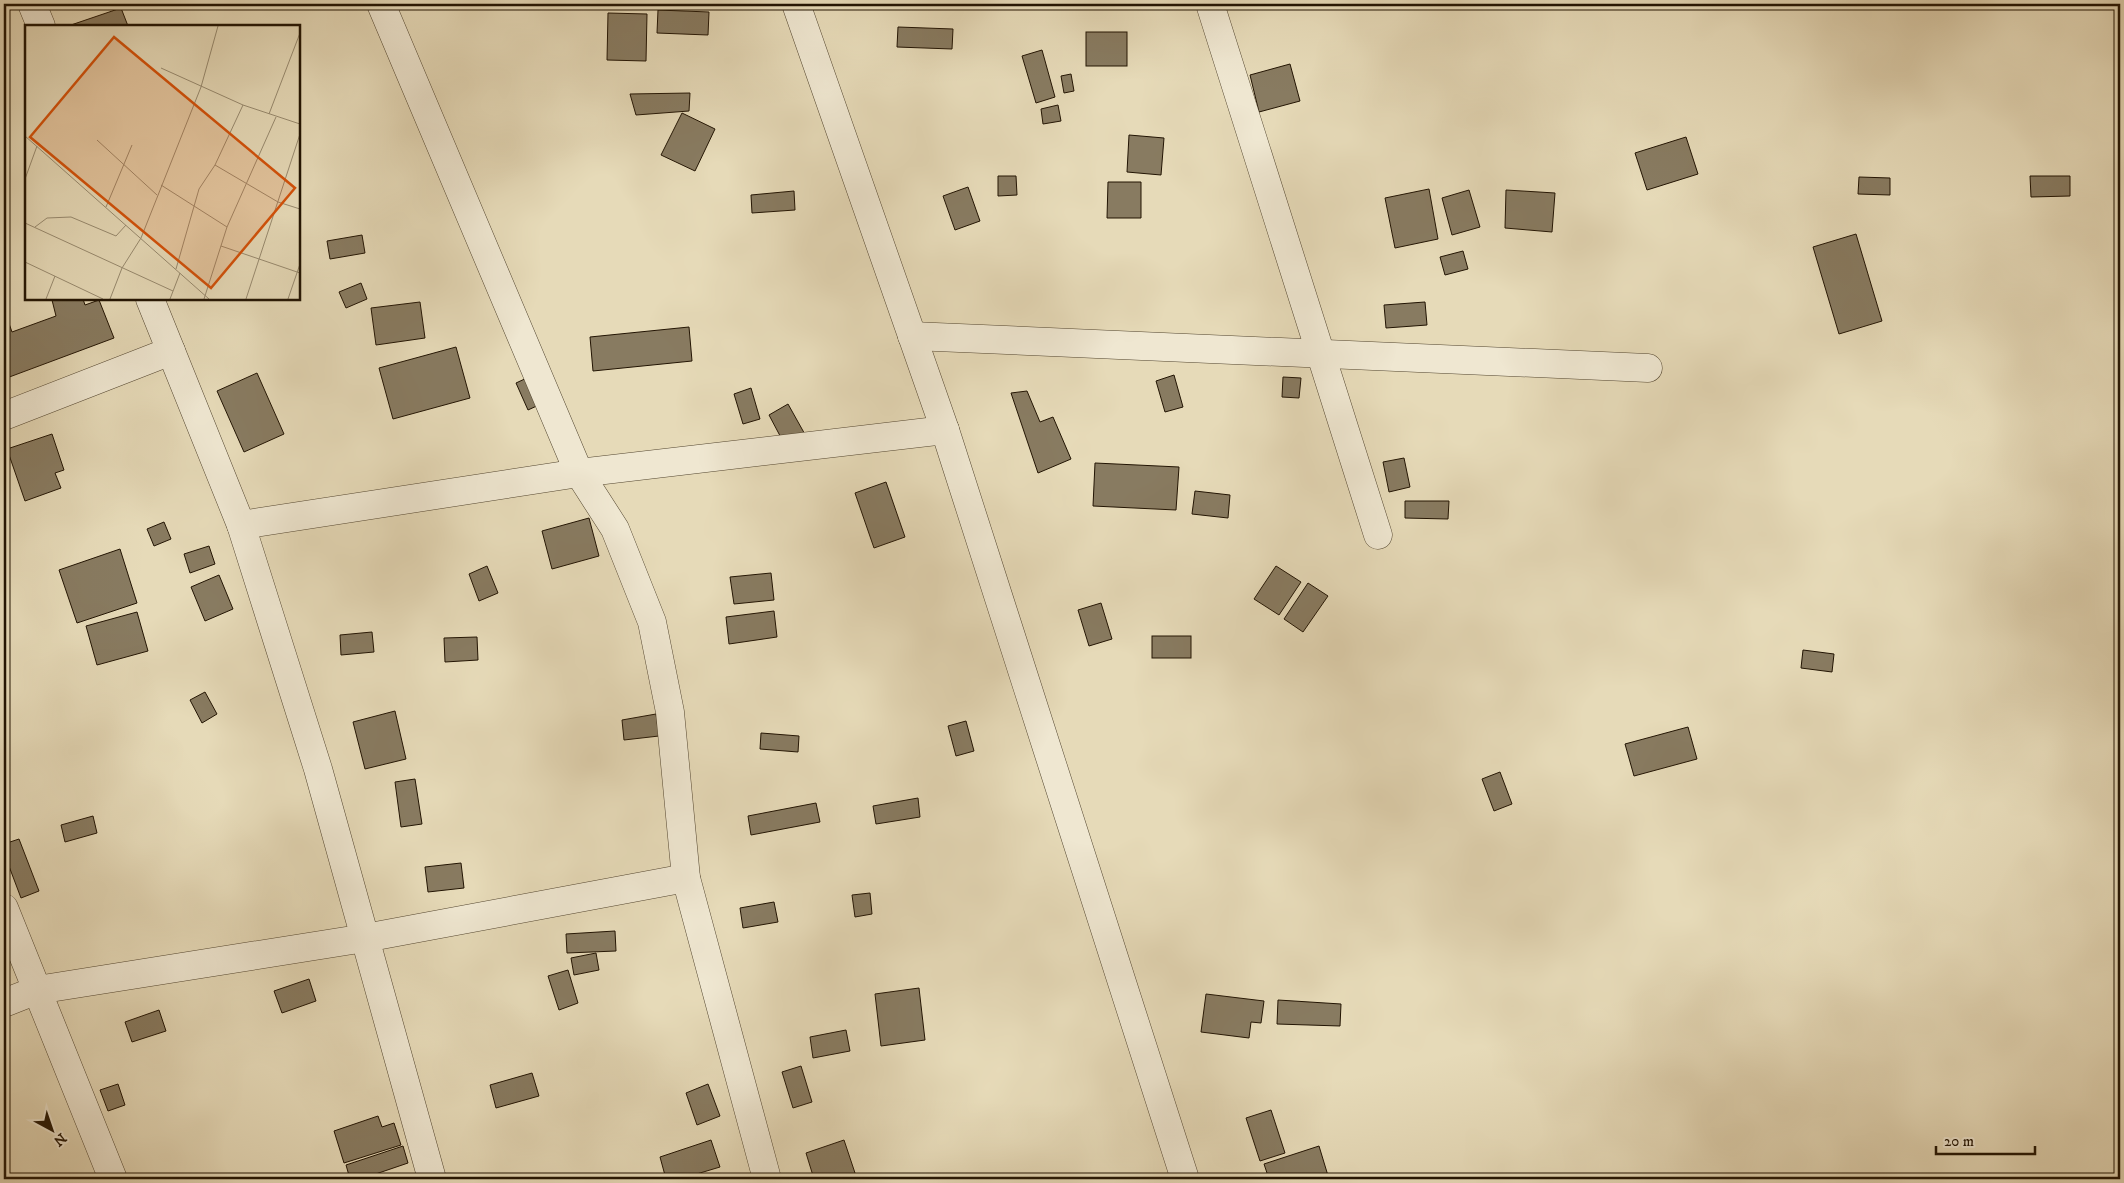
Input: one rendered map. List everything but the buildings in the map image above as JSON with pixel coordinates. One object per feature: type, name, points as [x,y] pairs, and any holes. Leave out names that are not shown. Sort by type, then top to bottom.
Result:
[{"type":"street","points":[[32,4],[41,25]]},
{"type":"street","points":[[380,4],[580,473],[615,529],[652,622],[670,712],[686,878],[766,1179]]},
{"type":"street","points":[[796,4],[945,430],[1185,1179]]},
{"type":"street","points":[[1210,4],[1378,536]]},
{"type":"street","points":[[150,300],[241,524],[318,769],[432,1179]]},
{"type":"street","points":[[912,336],[1648,368]]},
{"type":"street","points":[[4,416],[171,351]]},
{"type":"street","points":[[241,524],[580,473],[945,430]]},
{"type":"street","points":[[4,1003],[36,990],[365,938],[686,878]]},
{"type":"street","points":[[4,908],[113,1179]]}]
